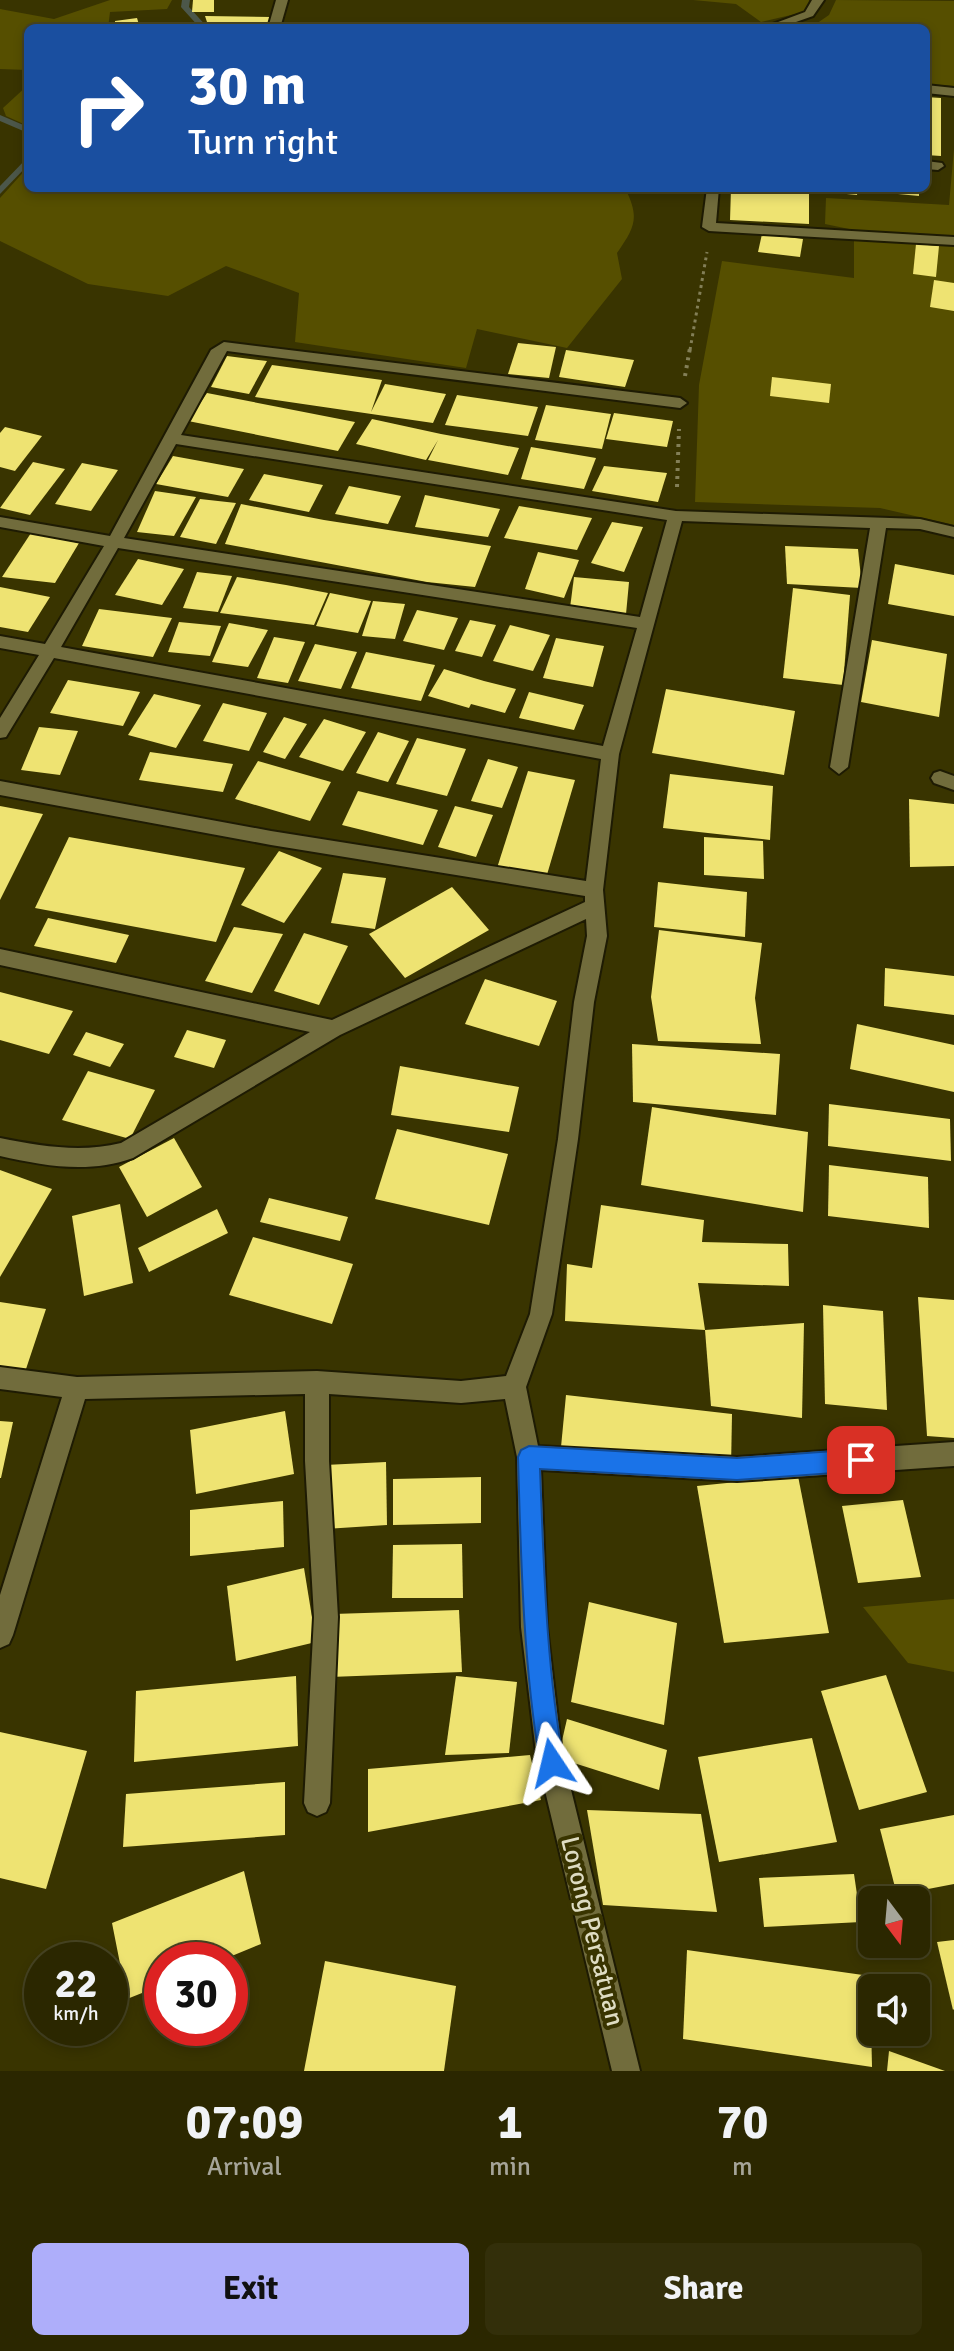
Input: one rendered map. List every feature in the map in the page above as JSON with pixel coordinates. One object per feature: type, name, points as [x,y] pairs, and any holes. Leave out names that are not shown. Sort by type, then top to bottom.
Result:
[{"type":"street","points":[[275,24],[282,0]]},
{"type":"street","points":[[780,24],[809,14],[818,0]]},
{"type":"street","points":[[930,89],[954,92]]},
{"type":"street","points":[[713,192],[709,227],[954,241]]},
{"type":"street","points":[[0,732],[52,650],[173,439],[218,350],[224,346],[680,403]]},
{"type":"street","points":[[173,439],[676,516],[920,524],[954,532]]},
{"type":"street","points":[[0,1378],[77,1388],[317,1382],[461,1392],[514,1387],[541,1314],[568,1139],[584,1002],[597,936],[594,898],[610,754],[676,516]]},
{"type":"street","points":[[0,522],[647,624]]},
{"type":"street","points":[[839,767],[879,522]]},
{"type":"street","points":[[0,642],[610,754]]},
{"type":"street","points":[[0,788],[594,898]]},
{"type":"street","points":[[0,1147],[67,1161],[95,1159],[126,1151],[333,1029],[594,898]]},
{"type":"street","points":[[0,957],[333,1029]]},
{"type":"street","points":[[317,1382],[317,1461],[326,1617],[317,1803]]},
{"type":"street","name":"Lorong Persatuan","points":[[514,1387],[529,1457],[530,1544],[542,1704],[557,1793],[626,2071]]},
{"type":"street","points":[[0,1635],[77,1388]]},
{"type":"street","points":[[529,1457],[737,1469],[954,1454]]},
{"type":"path","points":[[676,516],[680,403],[705,271],[709,227]]},
{"type":"shaded area","points":[[110,0],[172,0],[167,9],[110,12],[108,24],[24,24],[24,70],[0,69],[0,9],[54,19]]},
{"type":"shaded area","points":[[693,0],[809,0],[808,11],[761,22],[736,4]]},
{"type":"shaded area","points":[[836,0],[954,1],[954,86],[930,84],[930,24],[816,24],[829,15]]},
{"type":"shaded area","points":[[24,89],[24,124],[6,116],[3,108]]},
{"type":"shaded area","points":[[954,149],[954,525],[880,508],[695,502],[699,385],[722,261],[854,278],[854,230],[825,224],[826,198],[949,205]]},
{"type":"shaded area","points":[[24,171],[24,192],[627,192],[634,215],[628,236],[617,253],[622,279],[567,348],[477,329],[466,368],[295,342],[299,293],[226,266],[168,296],[88,284],[0,241],[0,198]]},
{"type":"shaded area","points":[[954,1599],[954,1672],[908,1663],[863,1607]]},
{"type":"building","points":[[193,0],[214,0],[214,12],[192,12]]},
{"type":"building","points":[[205,16],[271,17],[270,24],[208,24]]},
{"type":"building","points":[[137,18],[139,24],[115,24],[115,21]]},
{"type":"building","points":[[930,97],[941,98],[941,156],[930,155]]},
{"type":"building","points":[[731,192],[809,192],[809,224],[730,220]]},
{"type":"building","points":[[826,192],[857,192],[857,195]]},
{"type":"building","points":[[877,192],[919,192],[919,196]]},
{"type":"building","points":[[762,234],[803,239],[800,257],[758,252]]},
{"type":"building","points":[[916,244],[939,246],[936,277],[913,274]]},
{"type":"building","points":[[934,280],[954,283],[954,311],[930,307]]},
{"type":"building","points":[[518,343],[556,347],[549,378],[508,374]]},
{"type":"building","points":[[566,350],[634,360],[625,387],[559,377]]},
{"type":"building","points":[[227,356],[267,361],[249,394],[211,387]]},
{"type":"building","points":[[272,365],[382,380],[371,412],[385,384],[446,394],[433,423],[255,397]]},
{"type":"building","points":[[772,377],[831,384],[829,403],[770,396]]},
{"type":"building","points":[[207,393],[355,422],[338,451],[188,421]]},
{"type":"building","points":[[457,395],[538,407],[528,436],[445,425]]},
{"type":"building","points":[[546,405],[611,414],[602,449],[535,440]]},
{"type":"building","points":[[614,413],[673,421],[667,447],[606,439]]},
{"type":"building","points":[[372,419],[519,448],[508,475],[428,460],[438,440],[426,460],[356,444]]},
{"type":"building","points":[[5,427],[42,436],[15,471],[0,467],[0,433]]},
{"type":"building","points":[[531,447],[596,458],[584,489],[521,479]]},
{"type":"building","points":[[173,456],[244,469],[228,497],[156,484]]},
{"type":"building","points":[[33,462],[65,469],[30,515],[0,508]]},
{"type":"building","points":[[82,463],[118,470],[91,511],[55,504]]},
{"type":"building","points":[[604,466],[667,473],[658,502],[592,491]]},
{"type":"building","points":[[264,474],[323,485],[309,512],[249,500]]},
{"type":"building","points":[[349,486],[401,496],[388,524],[335,514]]},
{"type":"building","points":[[155,491],[196,497],[174,536],[137,532]]},
{"type":"building","points":[[425,495],[500,509],[488,537],[415,527]]},
{"type":"building","points":[[200,499],[236,503],[216,544],[180,537]]},
{"type":"building","points":[[241,504],[491,546],[475,587],[427,582],[225,544]]},
{"type":"building","points":[[519,506],[592,518],[577,550],[504,538]]},
{"type":"building","points":[[612,522],[643,527],[624,572],[591,563]]},
{"type":"building","points":[[31,533],[79,543],[55,583],[2,577]]},
{"type":"building","points":[[785,546],[858,549],[862,588],[787,584]]},
{"type":"building","points":[[538,552],[579,560],[564,598],[525,589]]},
{"type":"building","points":[[138,559],[184,569],[162,605],[115,595]]},
{"type":"building","points":[[895,564],[954,575],[954,616],[888,604]]},
{"type":"building","points":[[197,572],[232,576],[218,612],[183,608]]},
{"type":"building","points":[[237,577],[328,593],[314,625],[220,613]]},
{"type":"building","points":[[574,577],[629,582],[626,614],[570,608]]},
{"type":"building","points":[[0,587],[50,597],[28,632],[0,627]]},
{"type":"building","points":[[793,588],[850,595],[843,685],[783,678]]},
{"type":"building","points":[[330,593],[371,601],[358,633],[316,626]]},
{"type":"building","points":[[373,601],[405,604],[395,639],[362,636]]},
{"type":"building","points":[[99,609],[172,618],[153,657],[82,646]]},
{"type":"building","points":[[417,610],[458,618],[444,650],[403,641]]},
{"type":"building","points":[[470,620],[496,625],[482,657],[455,651]]},
{"type":"building","points":[[179,622],[221,626],[210,656],[168,652]]},
{"type":"building","points":[[229,623],[268,630],[248,667],[212,662]]},
{"type":"building","points":[[510,625],[550,635],[533,671],[493,661]]},
{"type":"building","points":[[274,637],[305,642],[288,683],[257,678]]},
{"type":"building","points":[[556,638],[604,646],[593,687],[543,678]]},
{"type":"building","points":[[872,640],[947,654],[939,717],[861,702]]},
{"type":"building","points":[[315,644],[357,652],[341,689],[298,681]]},
{"type":"building","points":[[366,652],[435,665],[421,701],[351,688]]},
{"type":"building","points":[[444,669],[516,689],[505,713],[471,704],[469,708],[428,696]]},
{"type":"building","points":[[68,680],[140,692],[123,726],[50,713]]},
{"type":"building","points":[[666,689],[795,711],[784,775],[652,753]]},
{"type":"building","points":[[529,692],[584,705],[574,730],[519,718]]},
{"type":"building","points":[[154,694],[201,705],[176,748],[128,735]]},
{"type":"building","points":[[223,703],[267,713],[249,751],[203,741]]},
{"type":"building","points":[[284,717],[307,724],[285,759],[263,752]]},
{"type":"building","points":[[324,719],[366,732],[343,771],[299,757]]},
{"type":"building","points":[[39,727],[78,731],[60,775],[21,770]]},
{"type":"building","points":[[378,732],[409,741],[388,782],[356,773]]},
{"type":"building","points":[[417,738],[466,749],[447,796],[396,784]]},
{"type":"building","points":[[150,752],[233,764],[223,792],[139,780]]},
{"type":"building","points":[[488,759],[518,767],[502,808],[471,801]]},
{"type":"building","points":[[258,761],[331,782],[310,821],[235,799]]},
{"type":"building","points":[[528,771],[575,780],[546,878],[497,868]]},
{"type":"building","points":[[670,774],[773,786],[770,840],[663,828]]},
{"type":"building","points":[[358,791],[438,810],[423,845],[342,825]]},
{"type":"building","points":[[909,799],[954,804],[954,866],[910,867]]},
{"type":"building","points":[[0,806],[43,814],[0,900]]},
{"type":"building","points":[[455,806],[493,815],[476,857],[438,847]]},
{"type":"building","points":[[69,837],[245,868],[216,942],[35,908]]},
{"type":"building","points":[[704,837],[763,841],[764,879],[704,875]]},
{"type":"building","points":[[279,851],[322,868],[284,923],[241,905]]},
{"type":"building","points":[[343,873],[386,878],[375,929],[331,923]]},
{"type":"building","points":[[658,882],[747,892],[745,937],[654,927]]},
{"type":"building","points":[[452,887],[489,930],[405,978],[369,934]]},
{"type":"building","points":[[48,918],[129,935],[116,963],[34,946]]},
{"type":"building","points":[[234,927],[283,934],[252,993],[205,981]]},
{"type":"building","points":[[659,930],[762,943],[755,998],[761,1044],[658,1041],[651,997]]},
{"type":"building","points":[[304,933],[348,946],[319,1005],[274,991]]},
{"type":"building","points":[[885,968],[954,976],[954,1015],[884,1006]]},
{"type":"building","points":[[485,979],[557,1001],[539,1046],[465,1024]]},
{"type":"building","points":[[0,992],[73,1011],[49,1054],[0,1040]]},
{"type":"building","points":[[857,1024],[954,1045],[954,1092],[850,1069]]},
{"type":"building","points":[[187,1030],[226,1040],[214,1068],[174,1057]]},
{"type":"building","points":[[86,1032],[124,1044],[110,1067],[73,1055]]},
{"type":"building","points":[[632,1044],[780,1054],[776,1115],[633,1102]]},
{"type":"building","points":[[400,1066],[519,1087],[509,1132],[391,1115]]},
{"type":"building","points":[[88,1071],[155,1090],[130,1139],[62,1120]]},
{"type":"building","points":[[829,1104],[950,1119],[951,1161],[828,1146]]},
{"type":"building","points":[[652,1107],[808,1132],[803,1212],[641,1185]]},
{"type":"building","points":[[397,1129],[508,1154],[489,1225],[375,1199]]},
{"type":"building","points":[[174,1138],[202,1187],[147,1217],[119,1167]]},
{"type":"building","points":[[829,1165],[928,1177],[929,1228],[828,1216]]},
{"type":"building","points":[[0,1170],[52,1189],[0,1277]]},
{"type":"building","points":[[269,1198],[348,1217],[340,1241],[260,1222]]},
{"type":"building","points":[[120,1204],[133,1283],[84,1296],[72,1216]]},
{"type":"building","points":[[601,1205],[704,1220],[702,1242],[788,1244],[789,1286],[698,1283],[705,1330],[565,1321],[567,1264],[592,1268]]},
{"type":"building","points":[[217,1209],[228,1233],[149,1272],[138,1248]]},
{"type":"building","points":[[253,1237],[353,1264],[332,1324],[229,1295]]},
{"type":"building","points":[[918,1297],[954,1300],[954,1438],[927,1436]]},
{"type":"building","points":[[0,1302],[46,1309],[25,1372],[0,1369]]},
{"type":"building","points":[[823,1305],[883,1311],[887,1410],[825,1404]]},
{"type":"building","points":[[804,1323],[802,1418],[711,1406],[705,1330]]},
{"type":"building","points":[[566,1395],[732,1414],[731,1468],[561,1447]]},
{"type":"building","points":[[285,1411],[294,1474],[196,1494],[190,1430]]},
{"type":"building","points":[[0,1421],[13,1422],[1,1478],[0,1478]]},
{"type":"building","points":[[386,1462],[387,1525],[325,1529],[325,1465]]},
{"type":"building","points":[[798,1476],[829,1633],[724,1643],[697,1486]]},
{"type":"building","points":[[481,1477],[481,1523],[393,1525],[393,1479]]},
{"type":"building","points":[[903,1500],[921,1577],[858,1583],[842,1506]]},
{"type":"building","points":[[283,1501],[284,1547],[190,1556],[190,1510]]},
{"type":"building","points":[[462,1544],[463,1598],[392,1598],[393,1545]]},
{"type":"building","points":[[304,1568],[316,1642],[236,1661],[227,1586]]},
{"type":"building","points":[[589,1602],[677,1623],[664,1725],[571,1702]]},
{"type":"building","points":[[459,1610],[462,1672],[330,1677],[333,1614]]},
{"type":"building","points":[[886,1675],[927,1792],[859,1810],[821,1691]]},
{"type":"building","points":[[296,1676],[298,1746],[134,1762],[136,1691]]},
{"type":"building","points":[[456,1676],[517,1682],[509,1753],[445,1755]]},
{"type":"building","points":[[567,1719],[667,1750],[659,1790],[558,1758]]},
{"type":"building","points":[[0,1732],[87,1751],[46,1889],[0,1878]]},
{"type":"building","points":[[812,1738],[837,1842],[719,1862],[698,1757]]},
{"type":"building","points":[[530,1755],[541,1800],[368,1832],[368,1769]]},
{"type":"building","points":[[285,1782],[285,1835],[123,1847],[126,1794]]},
{"type":"building","points":[[587,1810],[701,1814],[717,1912],[603,1905]]},
{"type":"building","points":[[954,1815],[954,1884],[930,1889],[930,1886],[895,1886],[880,1829]]},
{"type":"building","points":[[244,1871],[261,1944],[248,1949],[248,1942],[144,1942],[144,1992],[128,1999],[128,1942],[116,1942],[112,1923]]},
{"type":"building","points":[[854,1874],[858,1922],[764,1927],[759,1878]]},
{"type":"building","points":[[954,1940],[954,2009],[953,2010],[937,1942]]},
{"type":"building","points":[[687,1950],[858,1974],[858,2046],[872,2046],[872,2067],[683,2039]]},
{"type":"building","points":[[325,1961],[456,1986],[444,2071],[304,2071]]},
{"type":"building","points":[[889,2051],[945,2071],[887,2071]]},
{"type":"waterway","points":[[186,0],[185,7],[200,24]]},
{"type":"waterway","points":[[0,118],[24,128]]},
{"type":"waterway","points":[[0,191],[24,164]]},
{"type":"route","points":[[552,1763],[542,1704],[534,1614],[529,1457],[737,1469],[861,1460]]}]
